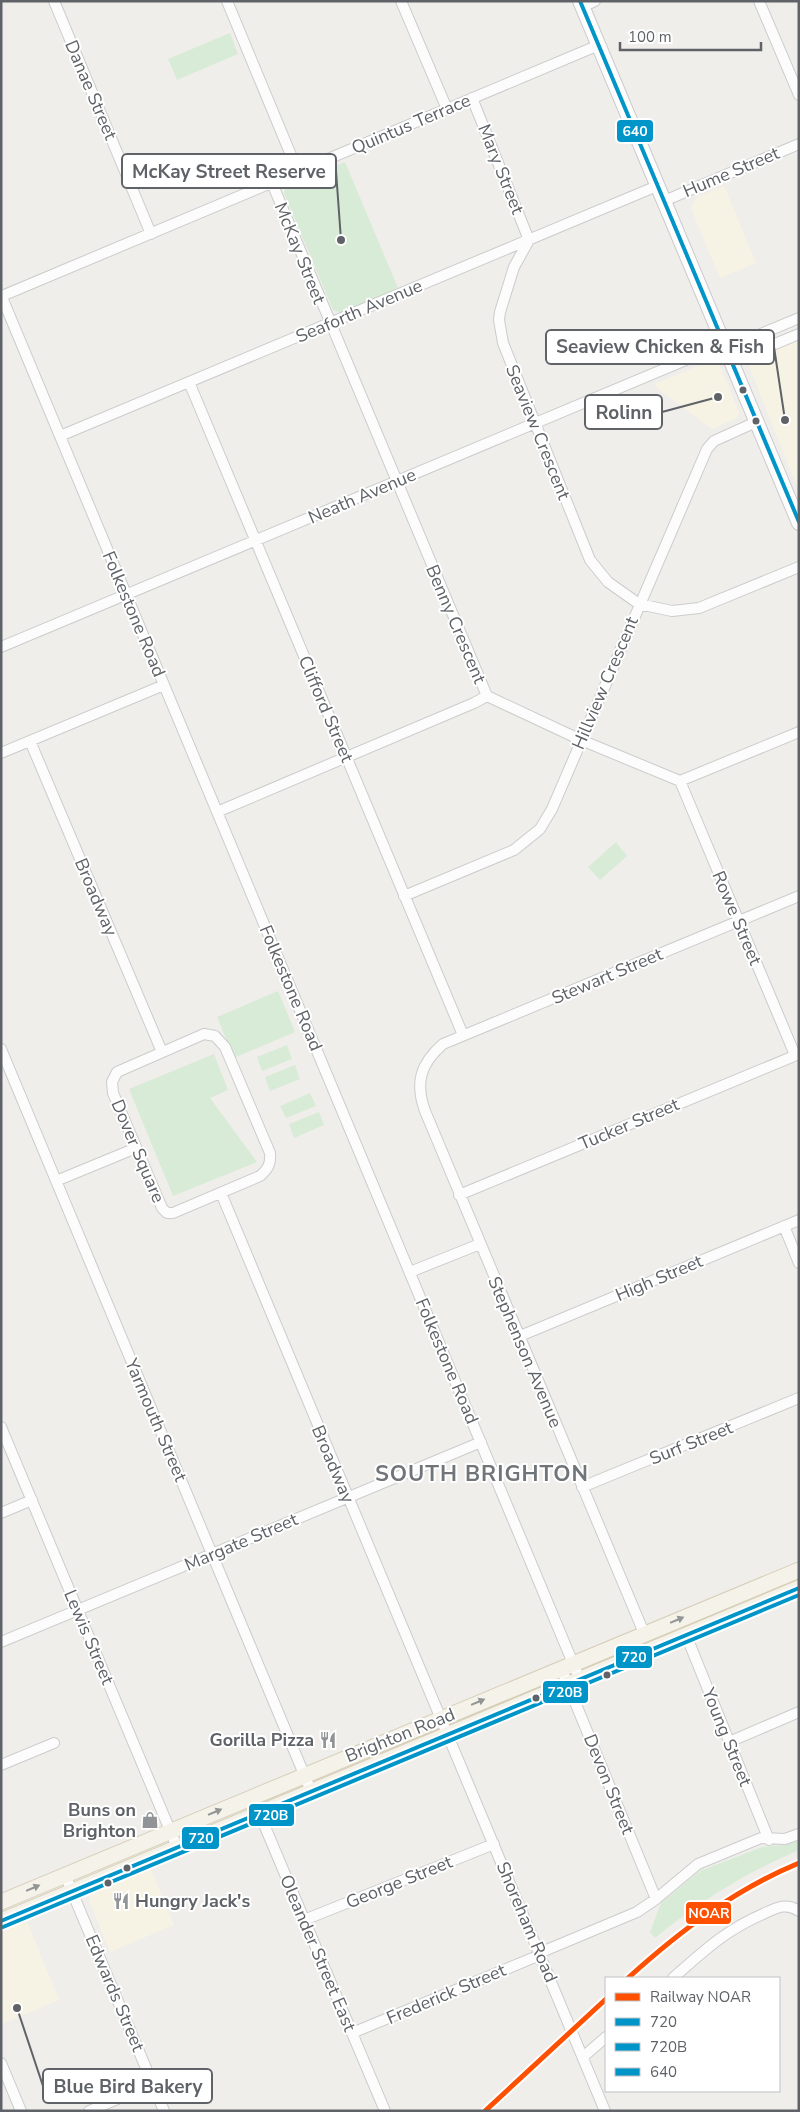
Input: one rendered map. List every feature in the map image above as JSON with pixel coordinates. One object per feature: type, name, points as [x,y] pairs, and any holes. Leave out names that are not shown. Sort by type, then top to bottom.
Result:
[{"type":"main road","points":[[586,3],[598,45],[756,422],[794,500],[799,523]]},
{"type":"main road","name":"Brighton Road","points":[[1,1902],[304,1774],[799,1570]]},
{"type":"main road","name":"Brighton Road","points":[[1,1921],[799,1588]]},
{"type":"street","name":"Danae Street","points":[[54,1],[151,234]]},
{"type":"street","points":[[227,1],[298,172]]},
{"type":"street","points":[[401,1],[447,109]]},
{"type":"street","points":[[759,1],[799,96]]},
{"type":"street","name":"Quintus Terrace","points":[[2,295],[598,45]]},
{"type":"street","name":"Mary Street","points":[[472,98],[529,240]]},
{"type":"street","name":"Hume Street","points":[[664,201],[799,144]]},
{"type":"street","name":"McKay Street","points":[[272,183],[329,323]]},
{"type":"street","name":"Seaforth Avenue","points":[[60,436],[657,186]]},
{"type":"street","name":"Seaview Crescent","points":[[529,240],[514,267],[499,320],[505,352],[590,560],[608,582],[639,604]]},
{"type":"street","name":"Folkestone Road","points":[[2,295],[481,1442],[567,1666]]},
{"type":"street","points":[[727,352],[799,318]]},
{"type":"street","name":"Benny Crescent","points":[[329,323],[487,696],[581,740],[680,781]]},
{"type":"street","points":[[727,352],[799,334]]},
{"type":"street","name":"Neath Avenue","points":[[1,647],[534,424],[727,352]]},
{"type":"street","name":"Clifford Street","points":[[189,382],[463,1036]]},
{"type":"street","name":"Hillview Crescent","points":[[404,896],[514,850],[540,829],[552,809],[639,604],[710,444],[756,422]]},
{"type":"street","points":[[639,604],[672,611],[690,610],[799,567]]},
{"type":"street","points":[[1,753],[164,685]]},
{"type":"street","points":[[217,812],[347,758],[487,696]]},
{"type":"street","points":[[680,781],[799,732]]},
{"type":"street","name":"Broadway","points":[[30,741],[162,1052]]},
{"type":"street","name":"Rowe Street","points":[[680,781],[738,921],[797,1054]]},
{"type":"street","name":"Stewart Street","points":[[424,1068],[432,1054],[444,1044],[799,896]]},
{"type":"street","name":"Dover Square","points":[[204,1034],[215,1036],[221,1041],[270,1153],[268,1168],[260,1176],[173,1213],[167,1212],[162,1208],[136,1148],[111,1087],[113,1076],[117,1072],[204,1034]]},
{"type":"street","name":"Yarmouth Street","points":[[1,1049],[311,1791]]},
{"type":"street","name":"Tucker Street","points":[[459,1195],[797,1054]]},
{"type":"street","name":"Stephenson Avenue","points":[[424,1068],[420,1082],[422,1103],[644,1634]]},
{"type":"street","points":[[56,1180],[136,1148]]},
{"type":"street","name":"Broadway","points":[[221,1194],[347,1498],[448,1734]]},
{"type":"street","name":"High Street","points":[[520,1336],[799,1220]]},
{"type":"street","points":[[784,1226],[799,1263]]},
{"type":"street","points":[[410,1272],[480,1244]]},
{"type":"street","name":"Surf Street","points":[[582,1487],[799,1398]]},
{"type":"street","name":"Lewis Street","points":[[1,1427],[177,1847]]},
{"type":"street","name":"Margate Street","points":[[1,1642],[481,1442]]},
{"type":"street","points":[[1,1513],[32,1500]]},
{"type":"street","name":"Young Street","points":[[686,1635],[769,1840]]},
{"type":"street","name":"Devon Street","points":[[567,1666],[656,1899]]},
{"type":"street","points":[[729,1742],[799,1712]]},
{"type":"street","name":"Shoreham Road","points":[[448,1734],[605,2111]]},
{"type":"street","points":[[1,1765],[54,1743]]},
{"type":"street","name":"Oleander Street East","points":[[252,1796],[385,2111]]},
{"type":"street","name":"Frederick Street","points":[[352,2033],[540,1955],[544,1951],[637,1912],[656,1899],[698,1864],[761,1838],[769,1840],[786,1839],[799,1834]]},
{"type":"street","name":"George Street","points":[[304,1920],[494,1844]]},
{"type":"street","name":"Edwards Street","points":[[65,1875],[164,2111]]},
{"type":"street","points":[[674,1977],[718,1938],[739,1924],[784,1906],[793,1907],[799,1911]]},
{"type":"street","points":[[583,2057],[605,2038]]},
{"type":"street","points":[[1,2063],[21,2111]]},
{"type":"street","points":[[89,2111],[153,2084]]},
{"type":"shaded area","points":[[724,186],[756,263],[720,278],[691,208],[697,197]]},
{"type":"shaded area","points":[[799,339],[799,485],[796,484],[749,366],[751,359]]},
{"type":"shaded area","points":[[715,359],[718,361],[739,413],[737,418],[712,429],[657,388],[655,384]]},
{"type":"shaded area","points":[[150,1867],[174,1925],[110,1952],[89,1900],[93,1891]]},
{"type":"shaded area","points":[[22,1922],[28,1924],[59,2000],[1,2024],[1,1929]]},
{"type":"green space","points":[[230,33],[238,54],[177,80],[168,59]]},
{"type":"green space","points":[[345,162],[398,288],[341,313],[333,310],[284,193],[286,186]]},
{"type":"green space","points":[[616,842],[627,856],[600,880],[588,867]]},
{"type":"green space","points":[[278,991],[295,1032],[234,1058],[217,1017]]},
{"type":"green space","points":[[287,1045],[292,1059],[262,1071],[257,1057]]},
{"type":"green space","points":[[214,1054],[228,1090],[210,1098],[257,1162],[173,1196],[129,1089]]},
{"type":"green space","points":[[295,1065],[300,1079],[270,1091],[265,1077]]},
{"type":"green space","points":[[310,1093],[316,1106],[286,1118],[280,1106]]},
{"type":"green space","points":[[319,1112],[324,1125],[294,1138],[289,1124]]},
{"type":"green space","points":[[799,1837],[799,1850],[760,1868],[706,1900],[655,1938],[650,1932],[661,1903],[700,1871],[762,1847],[784,1845]]},
{"type":"rail line","name":"NOAR","points":[[629,1977],[709,1913],[752,1886],[799,1863]]},
{"type":"rail line","name":"NOAR","points":[[485,2111],[605,2000]]},
{"type":"transit line","name":"640","points":[[580,1],[799,522]]},
{"type":"transit line","name":"720","points":[[1,1921],[799,1588]]},
{"type":"transit line","name":"720B","points":[[3,1927],[799,1595]]},
{"type":"place","name":"McKay Street Reserve","points":[[341,240]]},
{"type":"place","name":"Rolinn","points":[[718,397]]},
{"type":"place","name":"Seaview Chicken & Fish","points":[[785,420]]},
{"type":"place","name":"Gorilla Pizza","points":[[328,1740]]},
{"type":"place","name":"Buns on Brighton","points":[[150,1820]]},
{"type":"place","name":"Hungry Jack's","points":[[121,1901]]},
{"type":"place","name":"Blue Bird Bakery","points":[[17,2008]]},
{"type":"district","name":"SOUTH BRIGHTON","points":[[482,1473]]}]
